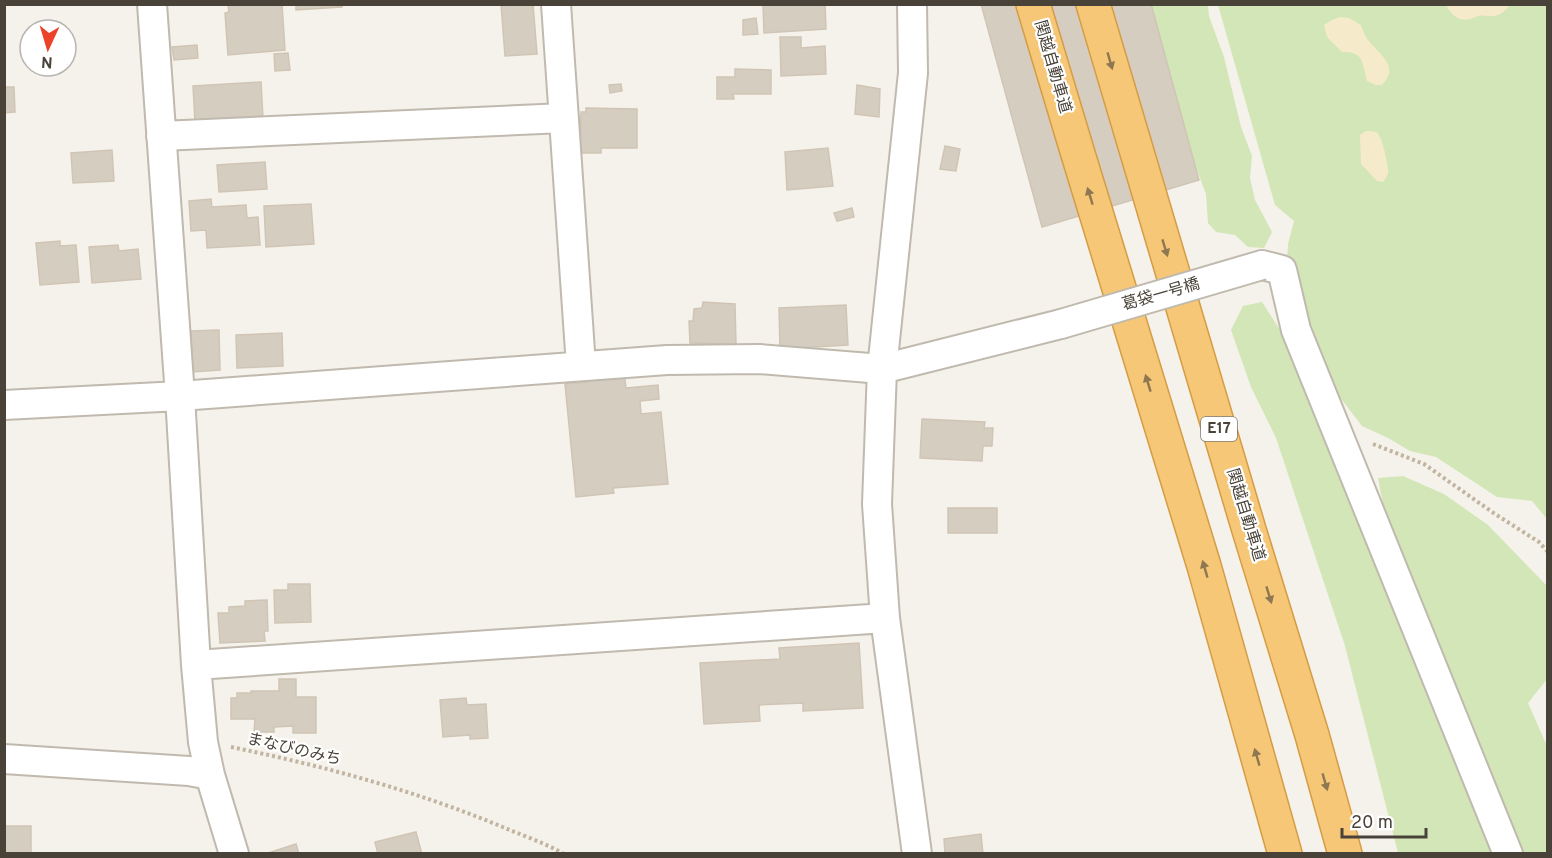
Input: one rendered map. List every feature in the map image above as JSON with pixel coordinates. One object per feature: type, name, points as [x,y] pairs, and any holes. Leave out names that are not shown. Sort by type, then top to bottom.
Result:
[{"type":"highway","name":"関越自動車道","points":[[1034,4],[1084,177],[1204,566],[1285,854]]},
{"type":"highway","name":"関越自動車道","points":[[1093,4],[1312,735],[1345,854]]},
{"type":"street","points":[[152,4],[203,742],[210,775],[234,854]]},
{"type":"street","points":[[556,4],[581,366]]},
{"type":"street","points":[[912,4],[913,73],[882,369],[877,504],[885,618],[917,854]]},
{"type":"street","points":[[161,136],[564,118]]},
{"type":"street","name":"葛袋一号橋","points":[[4,405],[180,396],[667,360],[759,358],[882,369],[1061,324],[1262,265],[1282,270],[1296,330],[1336,430]]},
{"type":"street","points":[[1336,430],[1508,854]]},
{"type":"street","points":[[196,665],[885,618]]},
{"type":"street","points":[[4,759],[189,771],[210,775]]},
{"type":"path","points":[[1336,430],[1425,464],[1539,542],[1548,552]]},
{"type":"path","name":"まなびのみち","points":[[203,742],[273,756],[370,781],[466,812],[564,854]]},
{"type":"green space","points":[[1146,5],[1208,5],[1209,16],[1224,57],[1241,127],[1252,156],[1250,178],[1255,200],[1272,232],[1264,248],[1248,247],[1235,235],[1216,232],[1208,223],[1206,194],[1191,154]]},
{"type":"green space","points":[[1218,5],[1547,5],[1547,519],[1532,501],[1497,497],[1436,457],[1410,451],[1362,426],[1332,387],[1320,360],[1287,260],[1288,244],[1294,221],[1275,205]]},
{"type":"green space","points":[[1262,302],[1280,330],[1325,425],[1350,504],[1414,635],[1494,853],[1398,853],[1345,646],[1276,438],[1251,387],[1231,330],[1243,306]]},
{"type":"green space","points":[[1403,476],[1444,494],[1488,525],[1547,586],[1547,679],[1528,703],[1547,746],[1547,853],[1516,853],[1389,537],[1378,478]]},
{"type":"sand","points":[[1446,5],[1510,5],[1498,15],[1466,20],[1455,16]]},
{"type":"sand","points":[[1340,17],[1349,18],[1361,25],[1367,39],[1386,60],[1389,72],[1382,85],[1367,81],[1359,56],[1342,52],[1327,37],[1324,25]]},
{"type":"sand","points":[[1366,131],[1376,132],[1382,143],[1388,171],[1383,182],[1377,181],[1361,164],[1360,135]]},
{"type":"building","points":[[228,4],[282,4],[285,50],[228,55],[225,13],[229,12]]},
{"type":"building","points":[[296,4],[342,4],[342,7],[296,10]]},
{"type":"building","points":[[501,4],[533,4],[537,54],[505,56]]},
{"type":"building","points":[[763,4],[825,4],[826,29],[764,33]]},
{"type":"building","points":[[981,4],[1151,4],[1199,180],[1042,227]]},
{"type":"building","points":[[756,18],[758,34],[743,35],[743,20]]},
{"type":"building","points":[[780,37],[801,37],[801,48],[825,46],[826,74],[781,76]]},
{"type":"building","points":[[197,45],[198,58],[174,60],[172,47]]},
{"type":"building","points":[[288,53],[290,70],[275,71],[274,54]]},
{"type":"building","points":[[735,69],[771,70],[771,94],[733,94],[734,99],[717,99],[717,77],[735,77]]},
{"type":"building","points":[[261,82],[263,118],[195,122],[193,86]]},
{"type":"building","points":[[621,84],[622,91],[610,93],[609,85]]},
{"type":"building","points":[[857,85],[880,89],[879,117],[855,114]]},
{"type":"building","points":[[4,87],[14,87],[15,112],[4,113]]},
{"type":"building","points":[[586,108],[637,109],[637,148],[601,148],[601,153],[580,153],[581,112],[586,112]]},
{"type":"building","points":[[945,146],[960,149],[956,171],[940,169]]},
{"type":"building","points":[[828,148],[833,186],[787,190],[785,152]]},
{"type":"building","points":[[112,150],[114,181],[73,183],[71,153]]},
{"type":"building","points":[[265,162],[267,189],[219,192],[217,165]]},
{"type":"building","points":[[211,199],[212,207],[246,205],[247,218],[258,217],[260,245],[207,248],[206,230],[191,231],[189,201]]},
{"type":"building","points":[[311,204],[314,244],[266,247],[264,206]]},
{"type":"building","points":[[852,208],[854,217],[837,221],[834,213]]},
{"type":"building","points":[[60,241],[60,246],[76,245],[79,282],[40,285],[36,243]]},
{"type":"building","points":[[118,245],[119,251],[138,249],[141,279],[92,283],[89,247]]},
{"type":"building","points":[[703,302],[735,304],[736,344],[690,343],[689,321],[693,321],[694,309],[702,308]]},
{"type":"building","points":[[846,305],[848,345],[780,349],[779,308]]},
{"type":"building","points":[[219,330],[220,370],[192,372],[191,331]]},
{"type":"building","points":[[282,333],[283,366],[237,368],[236,335]]},
{"type":"building","points":[[624,372],[626,388],[658,385],[659,399],[640,401],[641,414],[661,412],[668,484],[613,488],[614,493],[576,497],[565,384],[588,382],[587,375]]},
{"type":"building","points":[[922,419],[985,422],[984,428],[993,428],[992,446],[983,446],[982,461],[920,458]]},
{"type":"building","points":[[948,508],[997,508],[997,533],[948,533]]},
{"type":"building","points":[[288,584],[310,584],[311,622],[275,623],[274,590],[288,590]]},
{"type":"building","points":[[267,600],[268,631],[264,631],[265,641],[220,643],[218,613],[229,613],[229,607],[245,606],[245,601]]},
{"type":"building","points":[[859,643],[863,708],[803,711],[803,703],[759,705],[760,721],[704,724],[700,663],[780,659],[779,648]]},
{"type":"building","points":[[279,679],[296,679],[296,697],[316,697],[316,733],[293,733],[293,726],[274,727],[274,732],[254,732],[255,719],[231,719],[231,698],[237,698],[237,693],[279,691]]},
{"type":"building","points":[[466,698],[467,705],[486,704],[488,738],[470,739],[470,735],[443,737],[440,700]]},
{"type":"building","points":[[4,826],[31,826],[31,853],[4,853]]},
{"type":"building","points":[[416,832],[422,854],[378,854],[375,842]]},
{"type":"building","points":[[981,834],[983,854],[945,854],[944,839]]},
{"type":"building","points":[[296,844],[299,854],[268,853]]}]
